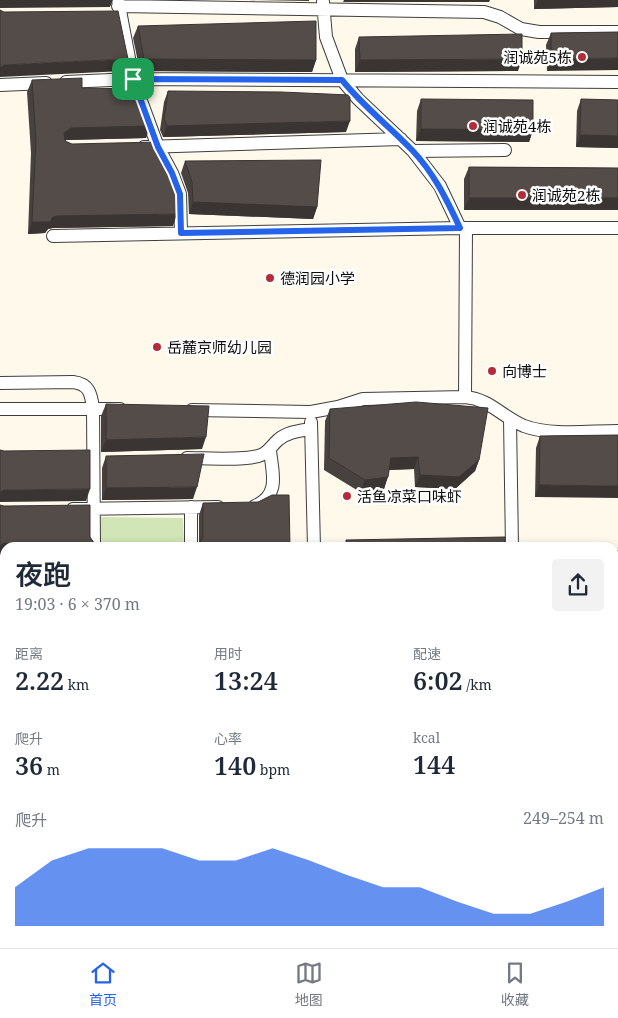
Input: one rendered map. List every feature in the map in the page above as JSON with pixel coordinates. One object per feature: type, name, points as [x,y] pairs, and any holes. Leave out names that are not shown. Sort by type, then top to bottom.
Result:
[{"type":"street","points":[[322,4],[326,37],[342,80],[358,99],[413,151],[440,186],[463,228],[466,397]]},
{"type":"street","points":[[181,233],[180,194],[172,173],[158,147],[133,79],[117,9],[322,4],[484,12],[500,17],[521,28],[539,32],[618,32]]},
{"type":"street","points":[[0,84],[133,79],[618,82]]},
{"type":"street","points":[[131,147],[400,139]]},
{"type":"street","points":[[413,151],[505,150]]},
{"type":"street","points":[[53,236],[463,228],[618,228]]},
{"type":"street","points":[[0,383],[81,383],[88,388],[93,408],[94,542]]},
{"type":"street","points":[[177,410],[311,412],[338,407],[363,399],[466,397],[478,398],[510,419],[540,431],[618,431]]},
{"type":"street","points":[[0,409],[130,409]]},
{"type":"street","points":[[311,412],[314,542]]},
{"type":"street","points":[[510,419],[512,542]]},
{"type":"street","points":[[172,459],[258,456],[270,450],[278,440],[285,436],[294,432],[311,429]]},
{"type":"street","points":[[245,507],[254,506],[269,497],[273,482],[270,450]]},
{"type":"street","points":[[56,509],[227,507]]},
{"type":"street","points":[[191,508],[191,542]]},
{"type":"green space","points":[[101,517],[183,518],[184,542],[100,542]]},
{"type":"building","points":[[0,10],[4,12],[118,11],[128,59],[4,65],[0,67]]},
{"type":"building","points":[[316,21],[316,60],[144,59],[138,26]]},
{"type":"building","points":[[618,32],[618,58],[551,59],[551,33]]},
{"type":"building","points":[[522,34],[522,59],[360,60],[359,37]]},
{"type":"building","points":[[82,78],[82,88],[137,89],[150,126],[71,128],[64,133],[65,141],[72,144],[157,142],[169,164],[176,184],[177,214],[57,216],[53,217],[50,222],[32,222],[36,141],[32,80]]},
{"type":"building","points":[[168,91],[350,95],[350,121],[167,126],[164,119]]},
{"type":"building","points":[[421,99],[533,100],[533,130],[421,129]]},
{"type":"building","points":[[581,99],[618,100],[618,136],[580,135]]},
{"type":"building","points":[[321,160],[317,207],[193,202],[192,182],[185,161]]},
{"type":"building","points":[[469,167],[618,168],[618,198],[469,198]]},
{"type":"building","points":[[416,402],[488,408],[479,460],[459,477],[420,475],[418,457],[391,458],[388,477],[365,480],[329,458],[330,409]]},
{"type":"building","points":[[106,404],[209,406],[206,437],[106,440]]},
{"type":"building","points":[[618,435],[618,486],[539,485],[540,436]]},
{"type":"building","points":[[0,450],[90,450],[90,489],[4,490],[0,492]]},
{"type":"building","points":[[204,454],[197,487],[106,488],[106,456]]},
{"type":"building","points":[[272,495],[289,495],[290,542],[200,542],[203,537],[203,503],[258,502]]},
{"type":"building","points":[[0,505],[90,505],[90,537],[93,542],[0,542]]},
{"type":"building","points":[[505,537],[505,542],[346,542],[346,540]]},
{"type":"place","name":"润诚苑5栋","points":[[582,57]]},
{"type":"place","name":"润诚苑4栋","points":[[473,126]]},
{"type":"place","name":"润诚苑2栋","points":[[522,195]]},
{"type":"place","name":"德润园小学","points":[[270,278]]},
{"type":"place","name":"岳麓京师幼儿园","points":[[157,347]]},
{"type":"place","name":"向博士","points":[[492,371]]},
{"type":"place","name":"活鱼凉菜口味虾","points":[[347,496]]},
{"type":"route","points":[[133,79],[342,80],[358,99],[413,151],[440,186],[460,228],[181,233],[180,194],[172,173],[158,147],[133,79]]}]
